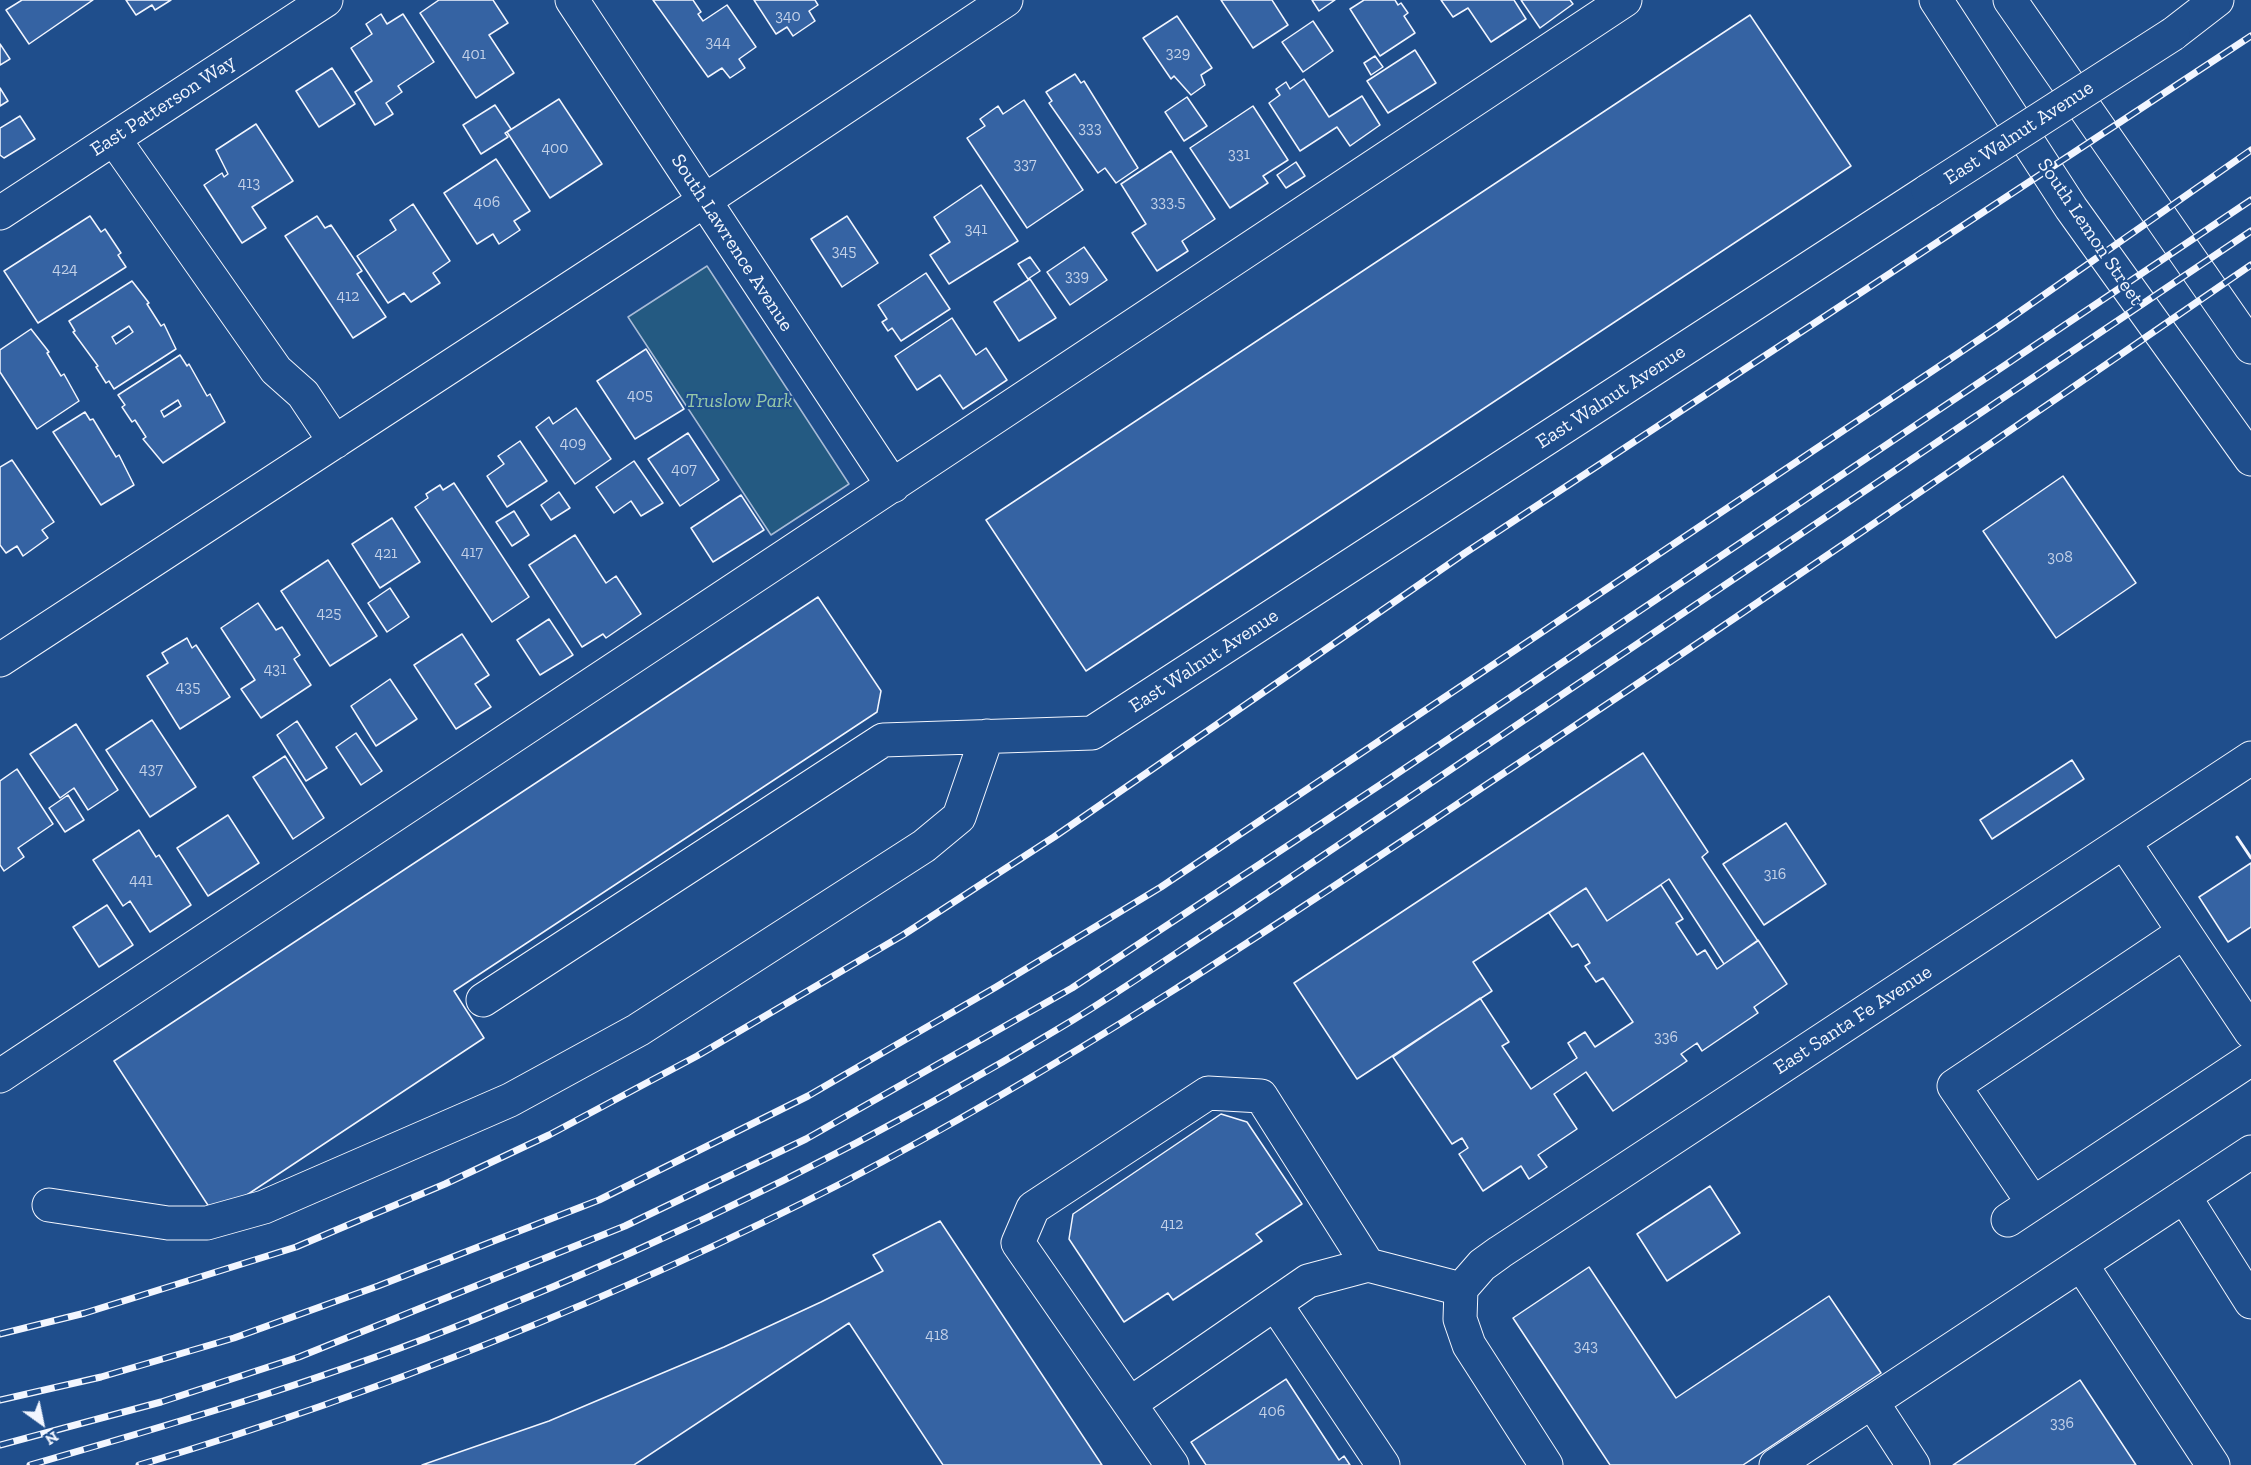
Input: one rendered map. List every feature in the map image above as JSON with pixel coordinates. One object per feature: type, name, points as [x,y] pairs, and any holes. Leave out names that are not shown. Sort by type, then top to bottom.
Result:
[{"type":"street","name":"East Patterson Way","points":[[0,213],[326,0]]},
{"type":"street","name":"South Lawrence Avenue","points":[[572,0],[893,486]]},
{"type":"street","points":[[0,660],[704,201],[1006,0]]},
{"type":"street","points":[[0,1076],[1625,0]]},
{"type":"street","name":"South Lemon Street","points":[[1936,0],[2072,208],[2251,459]]},
{"type":"street","points":[[2010,0],[2251,347]]},
{"type":"street","name":"East Walnut Avenue","points":[[483,1000],[883,740],[1092,734],[2173,34],[2217,0]]},
{"type":"street","points":[[114,139],[276,370],[303,394],[334,442]]},
{"type":"street","points":[[49,1205],[168,1223],[207,1223],[264,1207],[510,1100],[638,1030],[924,846],[959,817],[987,736]]},
{"type":"street","name":"East Santa Fe Avenue","points":[[1461,1289],[1482,1265],[1500,1252],[2251,758]]},
{"type":"street","points":[[2124,842],[2251,1032]]},
{"type":"street","points":[[2184,932],[1954,1086],[2020,1211],[2251,1059]]},
{"type":"street","points":[[1172,1465],[1018,1243],[1033,1208],[1208,1093],[1261,1096],[1368,1265]]},
{"type":"street","points":[[1776,1465],[2251,1152]]},
{"type":"street","points":[[2184,1196],[2251,1302]]},
{"type":"street","points":[[2081,1264],[2213,1465]]},
{"type":"street","points":[[1131,1403],[1308,1281],[1368,1265],[1461,1289],[1460,1319],[1469,1345],[1546,1465]]},
{"type":"street","points":[[1276,1305],[1383,1465]]},
{"type":"street","points":[[1872,1402],[1913,1465]]},
{"type":"green space","name":"Truslow Park","points":[[707,266],[849,484],[771,535],[628,317]]},
{"type":"building","points":[[22,0],[93,0],[29,44],[6,10]]},
{"type":"building","points":[[126,0],[171,0],[155,10],[152,5],[136,15]]},
{"type":"building","points":[[439,0],[493,0],[508,23],[489,35],[514,73],[476,98],[420,13]]},
{"type":"building","points":[[653,0],[693,0],[701,12],[698,14],[703,21],[727,5],[756,47],[739,59],[745,68],[730,78],[722,68],[708,77]]},
{"type":"building","points":[[754,0],[815,0],[818,5],[809,11],[815,21],[793,36],[787,27],[776,34]]},
{"type":"building","points":[[1221,0],[1272,0],[1288,25],[1253,48]]},
{"type":"building","points":[[1312,0],[1335,0],[1319,11]]},
{"type":"building","points":[[1364,0],[1395,0],[1398,5],[1401,3],[1408,13],[1404,16],[1415,33],[1380,56],[1350,9]]},
{"type":"building","points":[[1441,0],[1514,0],[1526,19],[1491,42],[1468,8],[1453,17]]},
{"type":"building","points":[[1521,0],[1570,0],[1573,4],[1540,28]]},
{"type":"building","points":[[381,14],[387,24],[403,14],[434,62],[398,86],[402,92],[386,103],[393,114],[375,125],[355,92],[372,81],[351,48],[372,34],[366,24]]},
{"type":"building","points":[[1750,15],[1851,166],[1086,671],[986,520]]},
{"type":"building","points":[[1177,16],[1212,68],[1201,75],[1205,85],[1191,95],[1174,76],[1171,79],[1143,38]]},
{"type":"building","points":[[1313,21],[1333,51],[1303,72],[1282,42]]},
{"type":"building","points":[[0,44],[10,59],[0,65]]},
{"type":"building","points":[[1415,50],[1436,83],[1388,113],[1367,81]]},
{"type":"building","points":[[1375,56],[1383,67],[1371,75],[1364,63]]},
{"type":"building","points":[[332,68],[355,104],[319,127],[296,91]]},
{"type":"building","points":[[1075,74],[1081,83],[1084,81],[1138,168],[1116,183],[1105,168],[1098,173],[1049,103],[1052,101],[1046,92]]},
{"type":"building","points":[[1304,79],[1329,117],[1362,96],[1380,125],[1350,146],[1337,127],[1300,151],[1269,103],[1280,95],[1276,89],[1286,82],[1290,89]]},
{"type":"building","points":[[0,88],[8,101],[0,106]]},
{"type":"building","points":[[1187,97],[1207,126],[1184,141],[1165,112]]},
{"type":"building","points":[[559,99],[602,164],[550,198],[507,132]]},
{"type":"building","points":[[1024,100],[1083,190],[1027,228],[967,138],[985,126],[980,119],[998,106],[1003,114]]},
{"type":"building","points":[[495,105],[511,129],[505,133],[508,137],[481,154],[463,125]]},
{"type":"building","points":[[1253,106],[1288,160],[1263,176],[1268,183],[1230,208],[1190,148]]},
{"type":"building","points":[[20,116],[35,139],[4,158],[0,155],[0,128]]},
{"type":"building","points":[[256,124],[293,181],[252,207],[266,228],[242,243],[204,185],[222,173],[224,177],[228,174],[216,150]]},
{"type":"building","points":[[1171,151],[1215,219],[1182,241],[1188,251],[1157,271],[1132,233],[1146,224],[1121,184]]},
{"type":"building","points":[[496,159],[530,211],[514,221],[520,230],[499,244],[493,234],[477,244],[444,193]]},
{"type":"building","points":[[1296,162],[1305,176],[1286,188],[1277,175]]},
{"type":"building","points":[[981,185],[1018,241],[949,284],[930,255],[950,242],[934,217]]},
{"type":"building","points":[[413,204],[450,261],[433,273],[440,283],[411,302],[404,293],[388,303],[357,256],[396,230],[390,220]]},
{"type":"building","points":[[90,216],[101,232],[105,229],[121,253],[118,255],[126,267],[38,323],[4,271]]},
{"type":"building","points":[[317,216],[325,228],[331,225],[362,271],[357,274],[386,317],[353,338],[285,236]]},
{"type":"building","points":[[847,216],[878,263],[842,287],[811,239]]},
{"type":"building","points":[[1084,247],[1107,280],[1070,305],[1047,272]]},
{"type":"building","points":[[1030,257],[1040,271],[1028,279],[1018,264]]},
{"type":"building","points":[[926,273],[950,309],[901,341],[892,328],[888,331],[882,322],[887,319],[878,305]]},
{"type":"building","points":[[1030,279],[1056,318],[1019,341],[994,302]]},
{"type":"building","points":[[132,281],[149,303],[147,304],[161,326],[164,324],[176,349],[114,389],[109,381],[106,383],[96,367],[98,366],[73,332],[75,331],[69,321]],"holes":[[[129,326],[133,332],[116,344],[112,337]]]},
{"type":"building","points":[[952,318],[976,355],[986,348],[1007,380],[963,409],[940,375],[917,390],[895,356]]},
{"type":"building","points":[[31,329],[49,352],[47,353],[61,376],[64,374],[79,401],[37,429],[0,372],[0,350]]},
{"type":"building","points":[[646,349],[684,409],[635,439],[597,381]]},
{"type":"building","points":[[180,355],[187,366],[189,364],[207,396],[210,394],[225,422],[163,463],[143,439],[146,437],[135,420],[132,422],[122,407],[125,405],[118,395]],"holes":[[[178,400],[181,406],[164,417],[161,411]]]},
{"type":"building","points":[[576,408],[611,459],[575,484],[536,427],[549,417],[553,424]]},
{"type":"building","points":[[85,412],[90,420],[93,419],[116,457],[119,455],[134,485],[101,505],[53,432]]},
{"type":"building","points":[[688,433],[719,480],[680,506],[648,459]]},
{"type":"building","points":[[520,441],[547,481],[507,507],[487,476],[504,464],[498,456]]},
{"type":"building","points":[[12,460],[54,522],[42,530],[48,538],[23,556],[17,546],[6,553],[0,545],[0,467]]},
{"type":"building","points":[[634,461],[663,503],[641,516],[631,501],[614,513],[596,487]]},
{"type":"building","points":[[2063,476],[2136,583],[2056,638],[1983,531]]},
{"type":"building","points":[[454,483],[529,597],[492,622],[415,507],[428,498],[426,494],[440,485],[443,490]]},
{"type":"building","points":[[559,492],[570,508],[551,520],[541,505]]},
{"type":"building","points":[[741,495],[764,530],[713,562],[691,528]]},
{"type":"building","points":[[514,511],[529,535],[512,546],[496,522]]},
{"type":"building","points":[[392,518],[420,562],[380,588],[352,544]]},
{"type":"building","points":[[575,535],[606,583],[616,576],[641,614],[606,638],[603,634],[582,647],[529,565]]},
{"type":"building","points":[[328,560],[377,636],[330,666],[281,591]]},
{"type":"building","points":[[390,588],[409,617],[387,632],[368,603]]},
{"type":"building","points":[[818,597],[881,691],[877,712],[454,991],[484,1038],[215,1216],[114,1061]]},
{"type":"building","points":[[258,603],[276,630],[282,627],[300,655],[294,659],[311,685],[261,718],[241,689],[255,680],[221,628]]},
{"type":"building","points":[[549,619],[573,655],[540,675],[517,640]]},
{"type":"building","points":[[462,634],[489,675],[475,684],[491,707],[456,729],[414,665]]},
{"type":"building","points":[[187,638],[192,648],[196,645],[230,697],[180,729],[147,676],[168,663],[162,653]]},
{"type":"building","points":[[390,679],[417,719],[376,746],[351,706]]},
{"type":"building","points":[[152,720],[196,787],[150,817],[106,750]]},
{"type":"building","points":[[297,721],[327,768],[306,781],[277,735]]},
{"type":"building","points":[[76,724],[118,790],[88,810],[74,788],[60,798],[30,754]]},
{"type":"building","points":[[356,733],[382,771],[361,785],[336,747]]},
{"type":"building","points":[[1643,753],[1708,852],[1702,857],[1758,941],[1724,964],[1669,879],[1607,921],[1586,888],[1473,962],[1492,991],[1357,1079],[1294,983]]},
{"type":"building","points":[[285,756],[324,818],[293,839],[253,777]]},
{"type":"building","points":[[2072,760],[2084,779],[1992,839],[1980,820]]},
{"type":"building","points":[[17,769],[53,824],[18,848],[24,857],[4,871],[0,865],[0,781]]},
{"type":"building","points":[[68,795],[84,820],[65,832],[49,808]]},
{"type":"building","points":[[228,815],[259,863],[208,896],[177,848]]},
{"type":"building","points":[[1786,823],[1826,884],[1764,925],[1723,864]]},
{"type":"building","points":[[139,830],[156,857],[159,855],[191,905],[150,932],[130,901],[123,906],[93,860]]},
{"type":"building","points":[[2251,863],[2251,927],[2228,942],[2199,897]]},
{"type":"building","points":[[1661,885],[1683,919],[1676,923],[1697,955],[1705,950],[1717,969],[1758,940],[1787,984],[1754,1007],[1758,1013],[1702,1051],[1697,1043],[1681,1054],[1687,1061],[1613,1111],[1586,1072],[1554,1094],[1577,1129],[1538,1155],[1547,1167],[1529,1179],[1521,1166],[1483,1191],[1459,1154],[1468,1148],[1462,1138],[1452,1144],[1393,1057],[1480,998],[1509,1042],[1502,1046],[1531,1089],[1577,1058],[1568,1043],[1585,1032],[1595,1047],[1633,1022],[1603,978],[1596,982],[1585,966],[1590,963],[1578,944],[1572,947],[1549,913],[1586,888],[1607,921]]},
{"type":"building","points":[[107,905],[133,945],[99,967],[73,927]]},
{"type":"building","points":[[1221,1114],[1247,1122],[1302,1204],[1256,1234],[1262,1241],[1173,1300],[1168,1293],[1124,1322],[1069,1239],[1073,1214]]},
{"type":"building","points":[[1710,1186],[1740,1233],[1667,1281],[1637,1234]]},
{"type":"building","points":[[940,1221],[1102,1465],[943,1465],[849,1323],[634,1465],[422,1465],[549,1421],[724,1347],[821,1302],[883,1271],[873,1255]]},
{"type":"building","points":[[1589,1267],[1676,1398],[1829,1296],[1881,1373],[1743,1465],[1610,1465],[1513,1318]]},
{"type":"building","points":[[1286,1379],[1339,1460],[1344,1456],[1350,1465],[1206,1465],[1191,1442]]},
{"type":"building","points":[[2080,1380],[2136,1465],[1953,1465]]},
{"type":"railway","points":[[0,1334],[85,1313],[296,1247],[445,1184],[549,1135],[697,1056],[903,935],[1054,837],[1465,553],[2251,36]]},
{"type":"railway","points":[[0,1400],[101,1377],[234,1338],[378,1286],[599,1200],[808,1096],[996,987],[1161,887],[1998,327],[2251,150]]},
{"type":"railway","points":[[0,1445],[161,1402],[299,1357],[625,1226],[806,1139],[1072,988],[1386,781],[2251,200]]},
{"type":"railway","points":[[30,1465],[310,1380],[475,1319],[705,1219],[929,1104],[1135,981],[2251,231]]},
{"type":"railway","points":[[139,1465],[319,1407],[498,1340],[760,1224],[926,1138],[1088,1044],[1325,892],[1770,594],[2251,265]]},
{"type":"wall","points":[[2237,837],[2251,858]]}]
